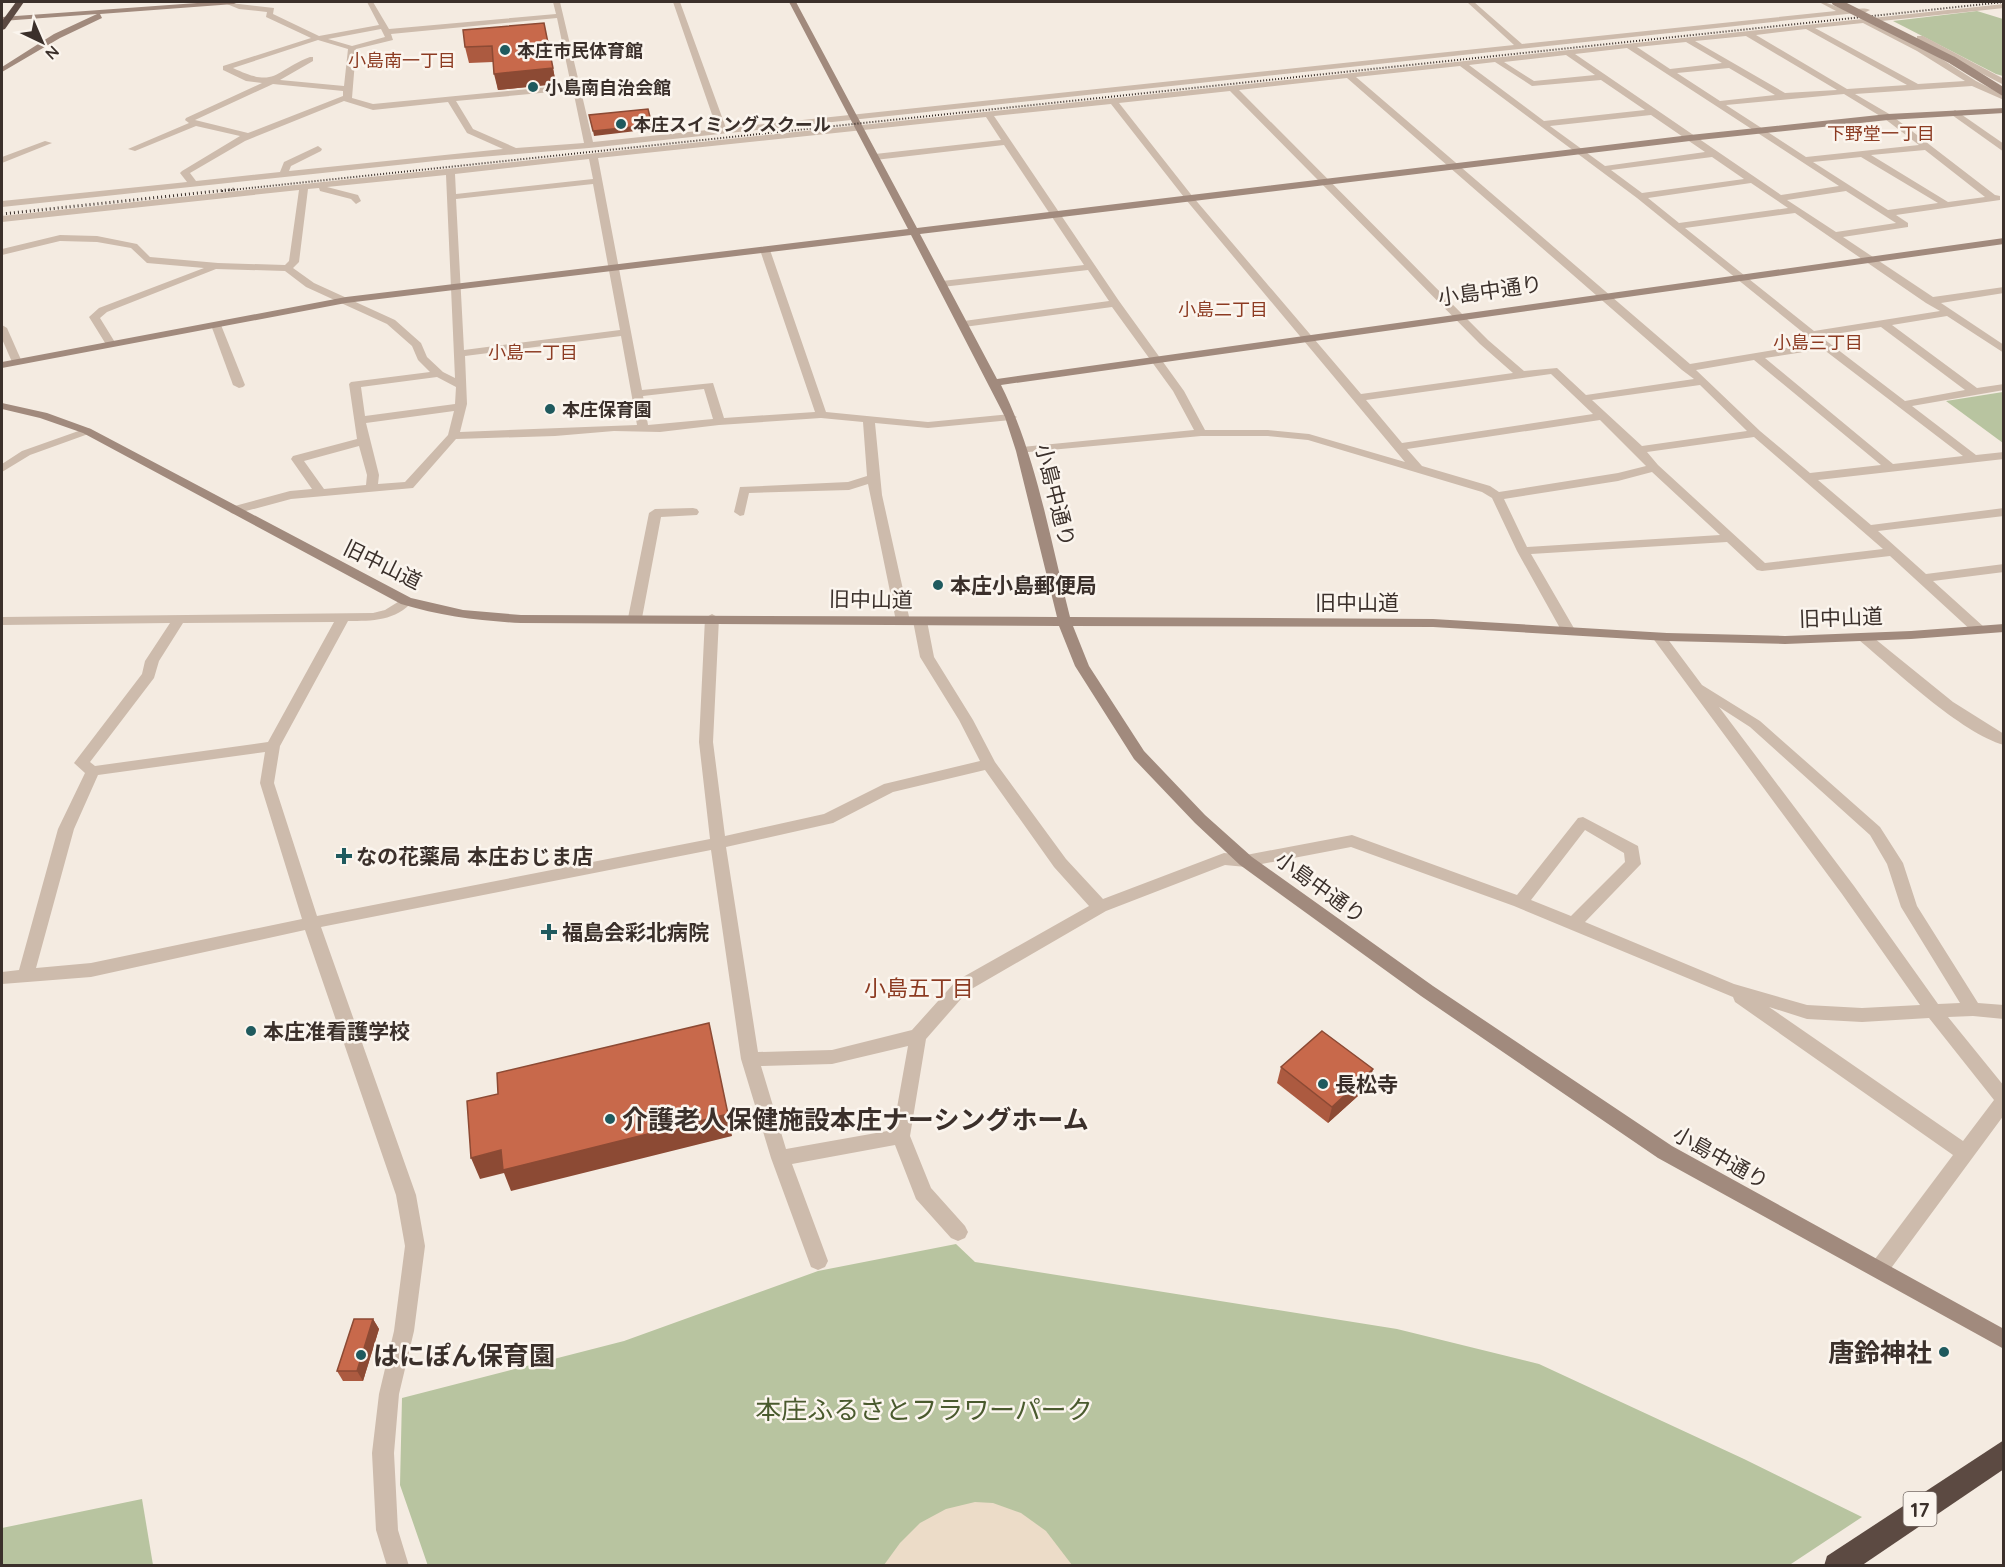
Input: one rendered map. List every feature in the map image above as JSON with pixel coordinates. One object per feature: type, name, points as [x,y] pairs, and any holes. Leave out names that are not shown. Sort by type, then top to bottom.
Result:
[{"type":"highway","points":[[2,27],[5,18],[20,2]]},
{"type":"highway","name":"17","points":[[1837,1566],[2004,1453]]},
{"type":"street","points":[[2,70],[57,36],[107,12],[136,2]]},
{"type":"street","points":[[225,2],[239,7],[271,10],[270,15],[318,38],[352,48],[390,38],[369,2]]},
{"type":"street","points":[[5,18],[234,2]]},
{"type":"street","points":[[557,2],[589,145]]},
{"type":"street","points":[[676,2],[722,130]]},
{"type":"street","points":[[792,2],[964,324],[993,383]]},
{"type":"street","points":[[1470,2],[1520,46]]},
{"type":"street","points":[[1822,2],[1844,12]]},
{"type":"street","points":[[1836,2],[1952,60],[2004,92]]},
{"type":"street","points":[[1848,2],[1867,10]]},
{"type":"street","points":[[2,219],[2004,6]]},
{"type":"street","points":[[1977,8],[2004,17]]},
{"type":"street","points":[[2,204],[589,145],[1878,9]]},
{"type":"street","points":[[347,93],[249,79],[226,68],[318,38],[384,29],[559,16]]},
{"type":"street","points":[[1883,18],[2001,80]]},
{"type":"street","points":[[1864,21],[1920,49],[1973,83],[2004,98]]},
{"type":"street","points":[[1807,27],[1917,87]]},
{"type":"street","points":[[1749,34],[1888,117],[1999,198]]},
{"type":"street","points":[[1688,40],[1783,96]]},
{"type":"street","points":[[1629,46],[1905,225],[1834,235]]},
{"type":"street","points":[[352,48],[348,100],[373,107],[575,87]]},
{"type":"street","points":[[1568,53],[1713,154],[2004,350]]},
{"type":"street","points":[[189,120],[270,82],[310,59]]},
{"type":"street","points":[[1497,60],[1532,84],[1602,77]]},
{"type":"street","points":[[1462,64],[1640,196],[1825,345],[1974,459]]},
{"type":"street","points":[[1667,72],[1730,65]]},
{"type":"street","points":[[1349,76],[1703,381],[1756,433],[1868,529],[1979,630]]},
{"type":"street","points":[[1719,104],[1783,96],[1973,83]]},
{"type":"street","points":[[1233,88],[1460,317],[1521,374]]},
{"type":"street","points":[[194,184],[185,173],[201,161],[347,93]]},
{"type":"street","points":[[450,99],[470,131],[502,144],[514,152]]},
{"type":"street","points":[[1113,101],[1189,198],[1418,469]]},
{"type":"street","points":[[2,365],[346,300],[1690,138],[1888,117],[2004,110]]},
{"type":"street","points":[[1541,124],[1652,112]]},
{"type":"street","points":[[1955,113],[2004,149]]},
{"type":"street","points":[[988,114],[1115,303],[1178,391],[1201,433]]},
{"type":"street","points":[[132,149],[195,123],[251,136]]},
{"type":"street","points":[[875,157],[1007,142]]},
{"type":"street","points":[[2,160],[48,143]]},
{"type":"street","points":[[1803,160],[1927,147]]},
{"type":"street","points":[[283,175],[287,164],[318,150]]},
{"type":"street","points":[[1861,153],[1947,205]]},
{"type":"street","points":[[1602,169],[1713,154]]},
{"type":"street","points":[[593,157],[643,427]]},
{"type":"street","points":[[235,510],[290,495],[409,485],[453,436],[462,386],[450,171]]},
{"type":"street","points":[[1640,196],[1754,180]]},
{"type":"street","points":[[452,197],[598,181]]},
{"type":"street","points":[[315,185],[355,197],[356,201]]},
{"type":"street","points":[[287,268],[294,262],[304,186]]},
{"type":"street","points":[[1779,198],[1847,188]]},
{"type":"street","points":[[1887,213],[1999,198]]},
{"type":"street","points":[[1675,226],[1797,210]]},
{"type":"street","points":[[2,252],[60,238],[97,239],[134,246],[147,260],[218,266],[287,268],[310,285],[391,322],[417,345],[422,358],[439,374],[462,386]]},
{"type":"street","name":"小島中通り","points":[[2004,241],[993,383],[1011,417],[1022,451],[1064,620],[1082,666],[1139,755],[1200,819],[1246,861],[1427,991],[1665,1152],[2004,1340]]},
{"type":"street","points":[[765,250],[819,403],[820,415]]},
{"type":"street","points":[[111,344],[94,317],[103,310],[218,266]]},
{"type":"street","points":[[942,284],[1091,267]]},
{"type":"street","points":[[1930,300],[2003,291]]},
{"type":"street","points":[[964,324],[1078,310],[1115,303]]},
{"type":"street","points":[[1812,334],[1949,313]]},
{"type":"street","points":[[1883,323],[1976,392]]},
{"type":"street","points":[[216,325],[239,385]]},
{"type":"street","points":[[2,328],[17,362]]},
{"type":"street","points":[[459,354],[626,332]]},
{"type":"street","points":[[1686,368],[1825,345]]},
{"type":"street","points":[[1756,357],[1891,468]]},
{"type":"street","points":[[1359,398],[1553,370],[1639,450],[1654,468],[1762,567],[1893,552]]},
{"type":"street","points":[[372,489],[373,475],[363,441],[355,384],[439,374]]},
{"type":"street","points":[[1585,398],[1703,381]]},
{"type":"street","points":[[636,394],[709,385],[719,422]]},
{"type":"street","points":[[1904,404],[2004,387]]},
{"type":"street","name":"旧中山道","points":[[2,406],[43,415],[87,431],[406,602],[432,610],[471,616],[521,619],[712,618],[1433,624],[1659,637],[1785,640],[2004,628]]},
{"type":"street","points":[[360,420],[460,407]]},
{"type":"street","points":[[453,436],[643,427],[660,429],[719,422],[820,415],[928,425],[1011,417]]},
{"type":"street","points":[[1399,447],[1601,416]]},
{"type":"street","points":[[869,418],[874,478],[903,621]]},
{"type":"street","points":[[2,470],[26,453],[87,431]]},
{"type":"street","points":[[1022,451],[1201,433],[1268,433],[1309,437],[1486,489],[1497,496],[1522,551],[1568,630]]},
{"type":"street","points":[[1639,450],[1756,433]]},
{"type":"street","points":[[321,493],[297,459],[363,441]]},
{"type":"street","points":[[1809,477],[2004,455]]},
{"type":"street","points":[[1497,496],[1618,477],[1654,468]]},
{"type":"street","points":[[740,512],[744,490],[849,486],[874,478]]},
{"type":"street","points":[[635,618],[655,513],[693,512]]},
{"type":"street","points":[[1868,529],[2004,512]]},
{"type":"street","points":[[1522,551],[1729,538]]},
{"type":"street","points":[[1921,579],[2004,568]]},
{"type":"street","points":[[2,621],[178,621],[373,617],[390,613],[406,602]]},
{"type":"street","points":[[343,618],[273,746],[267,783],[311,923],[406,1195],[415,1246],[404,1330],[389,1394],[383,1453],[387,1530],[398,1566]]},
{"type":"street","points":[[712,618],[706,742],[718,843],[750,1059],[758,1094],[818,1261]]},
{"type":"street","points":[[178,621],[152,661],[149,675],[81,763],[93,771],[273,746]]},
{"type":"street","points":[[920,621],[927,657],[966,720],[989,764],[1060,863],[1100,907]]},
{"type":"street","points":[[1659,637],[1834,871],[1932,1009],[2004,1100],[1879,1269]]},
{"type":"street","points":[[1864,637],[1949,707],[1978,728],[2004,740]]},
{"type":"street","points":[[1690,681],[1755,724],[1875,831],[1895,862],[1909,907],[1973,1009]]},
{"type":"street","points":[[2,978],[91,970],[311,923],[718,843],[828,819],[889,788],[989,764]]},
{"type":"street","points":[[26,975],[66,829],[93,771]]},
{"type":"street","points":[[1520,902],[1582,822],[1632,850],[1633,864],[1573,924]]},
{"type":"street","points":[[958,1232],[923,1192],[901,1136],[918,1036],[962,986],[1100,907],[1224,859],[1246,861],[1352,841],[1520,902],[1730,989],[1807,1012],[1862,1015],[1932,1009],[1973,1009],[2004,1012]]},
{"type":"street","points":[[1730,989],[1965,1153]]},
{"type":"street","points":[[750,1059],[832,1057],[918,1036]]},
{"type":"street","points":[[780,1158],[901,1136]]},
{"type":"green space","points":[[1977,11],[2003,19],[2003,76],[1893,21]]},
{"type":"green space","points":[[2003,392],[2003,443],[1946,401]]},
{"type":"green space","name":"本庄ふるさとフラワーパーク","points":[[956,1244],[975,1262],[1397,1329],[1539,1364],[1744,1459],[1862,1517],[1788,1566],[428,1566],[400,1485],[402,1398],[624,1341],[818,1271]]},
{"type":"green space","points":[[142,1499],[153,1565],[2,1565],[2,1528]]},
{"type":"shaded area","points":[[975,1502],[993,1503],[1021,1513],[1046,1531],[1072,1565],[884,1565],[900,1543],[920,1523],[946,1509]]},
{"type":"building","points":[[544,23],[553,68],[494,74],[492,46],[465,47],[463,30]]},
{"type":"building","name":"本庄スイミングスクール","points":[[648,109],[652,125],[593,131],[589,115]]},
{"type":"building","name":"介護老人保健施設本庄ナーシングホーム","points":[[709,1023],[728,1114],[503,1170],[501,1150],[471,1158],[467,1101],[498,1094],[497,1073]]},
{"type":"building","name":"長松寺","points":[[1322,1031],[1373,1069],[1332,1107],[1281,1067]]},
{"type":"building","points":[[354,1319],[373,1319],[357,1371],[337,1371]]},
{"type":"railway","points":[[222,191],[2004,2]]},
{"type":"railway","points":[[2,214],[236,189]]},
{"type":"place","name":"本庄市民体育館","points":[[505,50]]},
{"type":"place","name":"小島南自治会館","points":[[533,87]]},
{"type":"place","name":"本庄スイミングスクール","points":[[621,124]]},
{"type":"place","name":"本庄保育園","points":[[550,409]]},
{"type":"place","name":"本庄小島郵便局","points":[[938,585]]},
{"type":"place","name":"なの花薬局 本庄おじま店","points":[[344,856]]},
{"type":"place","name":"福島会彩北病院","points":[[549,932]]},
{"type":"place","name":"本庄准看護学校","points":[[251,1031]]},
{"type":"place","name":"長松寺","points":[[1323,1084]]},
{"type":"place","name":"介護老人保健施設本庄ナーシングホーム","points":[[610,1119]]},
{"type":"place","name":"唐鈴神社","points":[[1944,1352]]},
{"type":"place","name":"はにぽん保育園","points":[[361,1355]]},
{"type":"district","name":"小島南一丁目","points":[[402,60]]},
{"type":"district","name":"下野堂一丁目","points":[[1881,133]]},
{"type":"district","name":"小島二丁目","points":[[1223,309]]},
{"type":"district","name":"小島三丁目","points":[[1818,342]]},
{"type":"district","name":"小島一丁目","points":[[533,352]]},
{"type":"district","name":"小島五丁目","points":[[919,988]]}]
